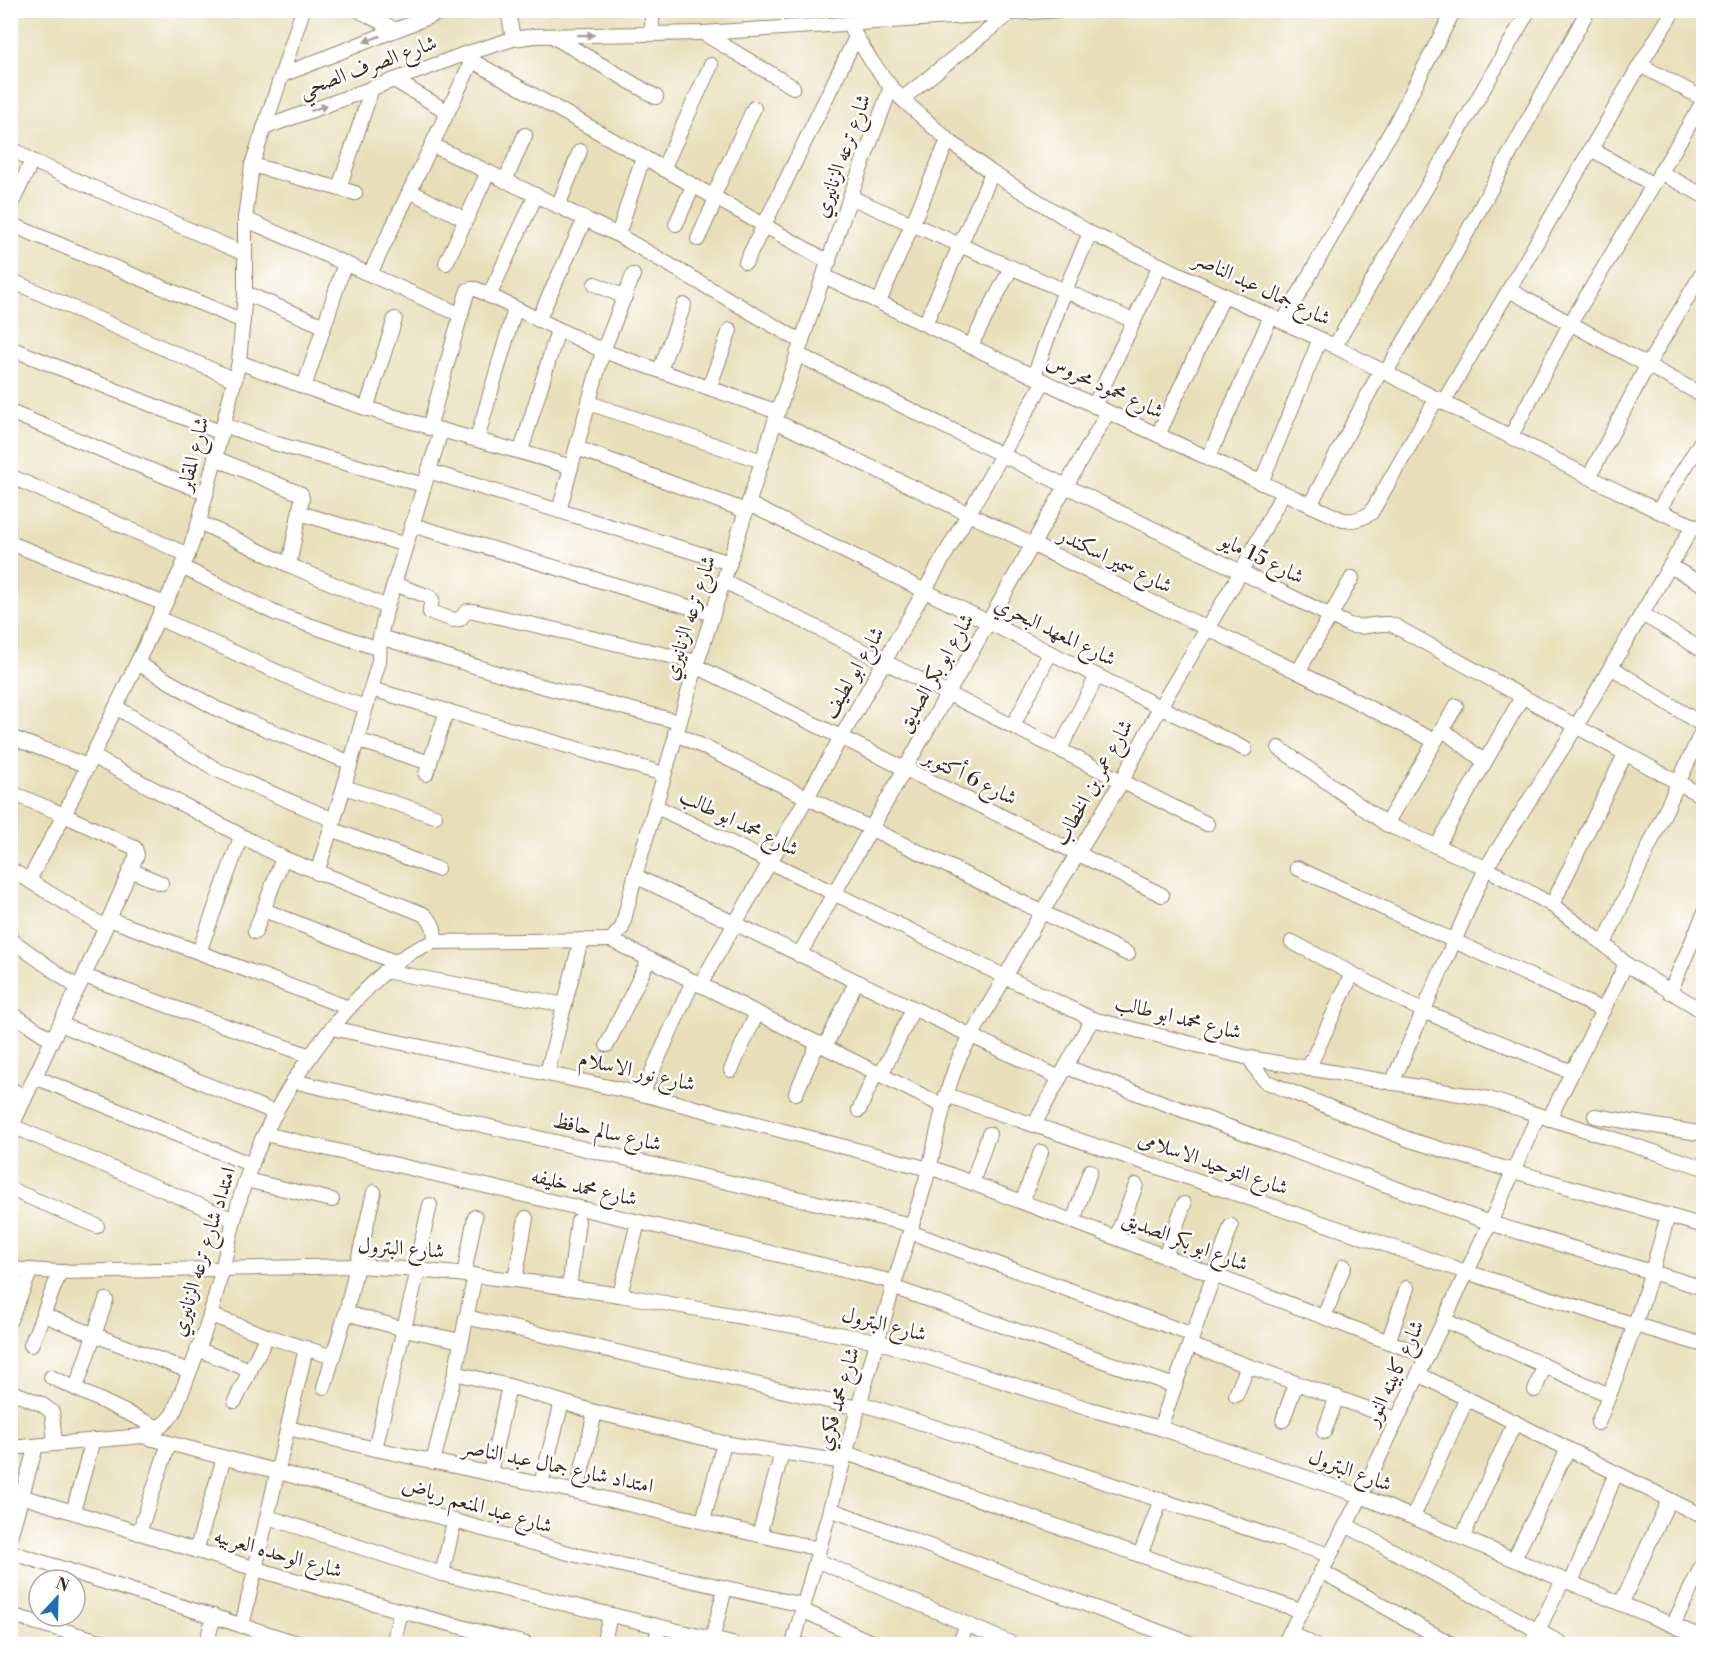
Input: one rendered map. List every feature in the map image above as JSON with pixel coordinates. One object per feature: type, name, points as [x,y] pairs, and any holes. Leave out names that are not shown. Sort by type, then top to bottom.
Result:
[{"type":"street","name":"شارع المقابر","points":[[29,880],[64,815],[165,604],[185,561],[198,522],[240,362],[245,293],[245,219],[252,165],[303,10]]},
{"type":"street","points":[[358,10],[396,30]]},
{"type":"street","name":"شارع الصرف الصحي","points":[[282,75],[446,10]]},
{"type":"street","points":[[508,10],[513,39]]},
{"type":"street","points":[[652,10],[652,34]]},
{"type":"street","name":"شارع الصرف الصحي","points":[[264,128],[394,80],[467,58],[513,39],[534,36],[703,33],[1061,10]]},
{"type":"street","points":[[1208,459],[1277,319],[1393,128],[1454,10]]},
{"type":"street","points":[[1335,346],[1529,10]]},
{"type":"street","points":[[1310,505],[1384,371],[1444,273],[1588,10]]},
{"type":"street","points":[[1441,400],[1509,290],[1674,10]]},
{"type":"street","name":"شارع ترعه الزنانيري","points":[[902,99],[1010,13]]},
{"type":"street","points":[[746,262],[858,24]]},
{"type":"street","name":"شارع جمال عبد الناصر","points":[[858,24],[872,62],[902,99],[948,140],[992,173],[1090,233],[1335,346],[1589,477],[1698,528]]},
{"type":"street","points":[[703,33],[793,87]]},
{"type":"street","points":[[552,36],[656,97]]},
{"type":"street","points":[[370,274],[448,112],[467,58]]},
{"type":"street","name":"شارع محمود محروس","points":[[467,58],[764,226],[879,302],[1094,406],[1343,520],[1352,521],[1371,513],[1441,400]]},
{"type":"street","points":[[663,169],[711,65]]},
{"type":"street","points":[[1511,436],[1570,324],[1704,100],[1640,65]]},
{"type":"street","points":[[394,80],[448,112]]},
{"type":"street","name":"شارع ترعه الزنانيري","points":[[611,940],[622,928],[696,664],[850,197],[891,87]]},
{"type":"street","points":[[339,189],[372,88]]},
{"type":"street","points":[[698,239],[754,108]]},
{"type":"street","points":[[505,181],[525,135]]},
{"type":"street","points":[[879,302],[948,140]]},
{"type":"street","name":"شارع 15 مايو","points":[[432,145],[618,235],[800,348],[1002,455],[1330,616],[1356,627],[1378,623],[1393,625],[1704,797]]},
{"type":"street","points":[[10,147],[32,161],[245,254]]},
{"type":"street","points":[[1591,149],[1656,178],[1704,196]]},
{"type":"street","points":[[558,206],[580,150]]},
{"type":"street","points":[[618,235],[643,157]]},
{"type":"street","points":[[11,204],[32,161]]},
{"type":"street","points":[[252,165],[355,193]]},
{"type":"street","points":[[446,263],[488,172]]},
{"type":"street","points":[[926,324],[992,173]]},
{"type":"street","points":[[676,224],[693,186]]},
{"type":"street","points":[[410,191],[466,220]]},
{"type":"street","points":[[489,296],[536,195]]},
{"type":"street","points":[[850,197],[1134,321]]},
{"type":"street","points":[[245,219],[461,315]]},
{"type":"street","points":[[538,320],[585,219]]},
{"type":"street","points":[[10,224],[243,321]]},
{"type":"street","name":"شارع ابو لطيف","points":[[642,1094],[697,983],[735,924],[1002,455],[1039,379],[1065,290],[1090,233]]},
{"type":"street","points":[[304,387],[345,263]]},
{"type":"street","points":[[1094,406],[1160,265]]},
{"type":"street","points":[[971,345],[1011,268]]},
{"type":"street","points":[[1589,477],[1647,366],[1704,270]]},
{"type":"street","points":[[559,511],[603,351],[633,275]]},
{"type":"street","points":[[10,280],[235,380]]},
{"type":"street","points":[[595,284],[625,297]]},
{"type":"street","points":[[317,873],[351,764],[379,661],[387,607],[429,471],[435,429],[468,290],[476,290],[603,351],[709,388],[776,417]]},
{"type":"street","points":[[1509,290],[1704,396]]},
{"type":"street","points":[[245,293],[324,326]]},
{"type":"street","points":[[1158,435],[1224,295]]},
{"type":"street","points":[[660,370],[684,305]]},
{"type":"street","points":[[477,439],[515,309]]},
{"type":"street","points":[[366,409],[395,319]]},
{"type":"street","points":[[521,451],[558,330]]},
{"type":"street","points":[[709,388],[730,330]]},
{"type":"street","points":[[1261,483],[1320,339]]},
{"type":"street","points":[[10,348],[223,429],[424,485]]},
{"type":"street","points":[[240,362],[366,409],[571,467]]},
{"type":"street","points":[[589,403],[762,461]]},
{"type":"street","points":[[10,412],[206,493]]},
{"type":"street","name":"شارع ابو بكر الصديق","points":[[800,955],[1108,412]]},
{"type":"street","name":"شارع سمير اسكندر","points":[[776,417],[968,515],[1298,672],[1439,735],[1485,762]]},
{"type":"street","points":[[1658,511],[1704,437]]},
{"type":"street","name":"شارع المعهد البحري","points":[[577,448],[747,508],[925,591],[1245,749]]},
{"type":"street","points":[[215,458],[299,492],[302,499],[289,565]]},
{"type":"street","points":[[429,471],[730,563]]},
{"type":"street","points":[[10,476],[185,561],[277,614],[526,682],[677,727],[807,797],[1128,954]]},
{"type":"street","name":"شارع عمر بن الخطاب","points":[[944,1101],[960,1056],[1042,912],[1122,781],[1160,707],[1241,572],[1283,493]]},
{"type":"street","points":[[300,513],[406,545]]},
{"type":"street","points":[[198,522],[289,565],[387,607]]},
{"type":"street","points":[[412,525],[713,615]]},
{"type":"street","points":[[1392,1083],[1486,868],[1576,727],[1670,566],[1698,528]]},
{"type":"street","points":[[10,543],[165,604]]},
{"type":"street","points":[[1670,566],[1704,585]]},
{"type":"street","points":[[1298,672],[1352,578]]},
{"type":"street","points":[[724,581],[1207,824]]},
{"type":"street","name":"شارع 6 أكتوبر","points":[[394,584],[430,597],[432,600],[430,612],[454,620],[460,619],[469,610],[696,664],[841,738],[1162,895]]},
{"type":"street","points":[[1642,614],[1704,651]]},
{"type":"street","points":[[158,618],[326,694],[366,707]]},
{"type":"street","points":[[1013,726],[1050,653]]},
{"type":"street","points":[[137,663],[217,709],[351,764]]},
{"type":"street","points":[[1604,944],[1704,726],[1611,667]]},
{"type":"street","points":[[1060,750],[1096,676]]},
{"type":"street","points":[[371,689],[664,774]]},
{"type":"street","points":[[1437,846],[1522,697]]},
{"type":"street","points":[[1386,824],[1456,706]]},
{"type":"street","points":[[116,707],[217,770],[333,825],[437,868]]},
{"type":"street","points":[[357,740],[428,769],[447,711]]},
{"type":"street","points":[[10,737],[90,761],[283,858],[423,914],[432,921],[435,932],[434,942]]},
{"type":"street","points":[[1279,748],[1386,824],[1486,868],[1552,905],[1604,944],[1626,964],[1704,1011]]},
{"type":"street","points":[[1552,905],[1624,754]]},
{"type":"street","points":[[344,787],[435,816]]},
{"type":"street","points":[[10,792],[135,848],[137,855],[81,982],[11,1128],[234,1220]]},
{"type":"street","name":"شارع محمد ابو طالب","points":[[655,806],[1092,1019],[1249,1058],[1267,1082],[1410,1140],[1704,1226]]},
{"type":"street","points":[[199,952],[241,837]]},
{"type":"street","points":[[255,932],[283,858]]},
{"type":"street","points":[[10,868],[107,923],[199,952],[349,1008]]},
{"type":"street","points":[[1297,868],[1603,1010]]},
{"type":"street","points":[[130,870],[161,883]]},
{"type":"street","points":[[635,876],[971,1037],[1063,1072],[1490,1223],[1704,1288]]},
{"type":"street","points":[[264,910],[390,966],[565,1005]]},
{"type":"street","points":[[1670,992],[1704,914]]},
{"type":"street","points":[[10,939],[81,982],[311,1056]]},
{"type":"street","points":[[547,1073],[581,940]]},
{"type":"street","points":[[390,966],[417,948],[434,942],[611,940]]},
{"type":"street","name":"شارع التوحيد الاسلامى","points":[[611,940],[878,1074],[944,1101],[1034,1125],[1466,1272],[1704,1345]]},
{"type":"street","points":[[1292,942],[1423,1011],[1572,1072]]},
{"type":"street","points":[[607,1045],[650,959]]},
{"type":"street","name":"شارع كابينه النور","points":[[1284,1644],[1361,1496],[1513,1172],[1572,1072],[1626,964]]},
{"type":"street","name":"امتداد شارع ترعه الزنانيري","points":[[10,1448],[142,1436],[159,1428],[173,1414],[210,1315],[246,1180],[265,1134],[293,1082],[311,1056],[349,1008],[390,966]]},
{"type":"street","points":[[1308,1068],[1352,974]]},
{"type":"street","points":[[796,1093],[856,982]]},
{"type":"street","points":[[859,1110],[913,1009]]},
{"type":"street","points":[[10,1012],[52,1040]]},
{"type":"street","points":[[731,1070],[757,1013]]},
{"type":"street","points":[[1034,1125],[1092,1019]]},
{"type":"street","points":[[60,1024],[276,1113]]},
{"type":"street","name":"شارع نور الاسلام","points":[[332,1028],[642,1094],[930,1168]]},
{"type":"street","points":[[1249,1058],[1488,1100],[1704,1168]]},
{"type":"street","points":[[35,1077],[252,1165]]},
{"type":"street","name":"شارع سالم حافظ","points":[[293,1082],[911,1228],[1248,1365],[1396,1419]]},
{"type":"street","points":[[10,1088],[25,1098]]},
{"type":"street","name":"شارع محمد فكري","points":[[793,1644],[893,1285],[930,1168],[944,1101]]},
{"type":"street","points":[[1595,1116],[1698,1133],[1704,1131]]},
{"type":"street","name":"شارع محمد خليفه","points":[[265,1134],[893,1285],[1175,1386]]},
{"type":"street","points":[[972,1183],[989,1134]]},
{"type":"street","points":[[1022,1202],[1041,1152]]},
{"type":"street","name":"شارع ابو بكر الصديق","points":[[930,1168],[1426,1356]]},
{"type":"street","points":[[1073,1222],[1090,1171]]},
{"type":"street","points":[[246,1180],[332,1200]]},
{"type":"street","points":[[1116,1238],[1136,1185]]},
{"type":"street","points":[[10,1189],[97,1226]]},
{"type":"street","points":[[324,1387],[346,1313],[375,1192]]},
{"type":"street","points":[[1164,1256],[1184,1204]]},
{"type":"street","points":[[375,1449],[404,1329],[429,1206]]},
{"type":"street","points":[[1598,1423],[1635,1325],[1668,1215]]},
{"type":"street","points":[[433,1462],[466,1317],[476,1217]]},
{"type":"street","points":[[515,1280],[526,1218]]},
{"type":"street","points":[[569,1288],[578,1221]]},
{"type":"street","points":[[620,1295],[638,1222]]},
{"type":"street","points":[[1160,1428],[1231,1226]]},
{"type":"street","name":"شارع البترول","points":[[10,1269],[60,1272],[358,1266],[469,1274],[620,1295],[877,1341],[1089,1409],[1160,1428],[1361,1496],[1704,1638]]},
{"type":"street","points":[[1323,1317],[1344,1266]]},
{"type":"street","points":[[10,1320],[31,1270]]},
{"type":"street","points":[[32,1345],[60,1272]]},
{"type":"street","points":[[1388,1342],[1407,1288]]},
{"type":"street","points":[[76,1388],[106,1300]]},
{"type":"street","points":[[346,1313],[404,1329],[461,1341]]},
{"type":"street","points":[[43,1315],[189,1371]]},
{"type":"street","points":[[210,1315],[333,1357]]},
{"type":"street","points":[[466,1317],[859,1406],[1330,1555]]},
{"type":"street","points":[[1443,1320],[1610,1395]]},
{"type":"street","points":[[235,1401],[267,1336]]},
{"type":"street","points":[[242,1626],[306,1348]]},
{"type":"street","points":[[197,1349],[250,1370]]},
{"type":"street","points":[[1236,1395],[1248,1365]]},
{"type":"street","points":[[1535,1390],[1545,1366]]},
{"type":"street","points":[[455,1373],[509,1386],[595,1412],[724,1443],[782,1453],[845,1457],[1301,1611]]},
{"type":"street","points":[[1418,1374],[1704,1517]]},
{"type":"street","points":[[51,1377],[159,1428]]},
{"type":"street","points":[[1283,1420],[1296,1383]]},
{"type":"street","points":[[490,1473],[509,1386]]},
{"type":"street","points":[[10,1391],[52,1412],[55,1444]]},
{"type":"street","points":[[1324,1432],[1337,1397]]},
{"type":"street","points":[[1413,1517],[1467,1398]]},
{"type":"street","points":[[541,1484],[562,1402]]},
{"type":"street","points":[[577,1492],[595,1412]]},
{"type":"street","points":[[1462,1538],[1515,1422]]},
{"type":"street","name":"امتداد شارع جمال عبد الناصر","points":[[288,1428],[759,1535],[818,1555],[1013,1644]]},
{"type":"street","name":"شارع عبد المنعم رياض","points":[[142,1436],[576,1555],[803,1608],[875,1644]]},
{"type":"street","points":[[73,1512],[93,1440]]},
{"type":"street","points":[[139,1533],[169,1443]]},
{"type":"street","points":[[703,1521],[724,1443]]},
{"type":"street","points":[[10,1537],[36,1446]]},
{"type":"street","points":[[1514,1559],[1568,1449]]},
{"type":"street","points":[[759,1535],[782,1453]]},
{"type":"street","points":[[196,1551],[224,1458]]},
{"type":"street","points":[[1531,1644],[1567,1581],[1616,1473]]},
{"type":"street","name":"شارع الوحده العربيه","points":[[21,1496],[256,1569],[526,1644]]},
{"type":"street","points":[[1140,1555],[1161,1500]]},
{"type":"street","points":[[1621,1604],[1669,1500]]},
{"type":"street","points":[[830,1509],[1192,1644]]},
{"type":"street","points":[[268,1517],[442,1574],[711,1642],[732,1644]]},
{"type":"street","points":[[442,1574],[453,1522]]},
{"type":"street","points":[[1346,1525],[1562,1644]]},
{"type":"street","points":[[10,1552],[214,1616],[275,1641],[300,1644]]},
{"type":"street","points":[[1674,1625],[1704,1561]]},
{"type":"street","points":[[1322,1571],[1451,1644]]},
{"type":"street","points":[[711,1642],[725,1588]]},
{"type":"street","points":[[393,1644],[401,1611]]},
{"type":"street","points":[[10,1615],[110,1644]]},
{"type":"street","points":[[206,1644],[214,1616]]},
{"type":"street","points":[[603,1644],[610,1616]]},
{"type":"street","points":[[959,1644],[967,1624]]},
{"type":"street","points":[[655,1644],[659,1627]]},
{"type":"street","points":[[1290,1632],[1311,1644]]}]
